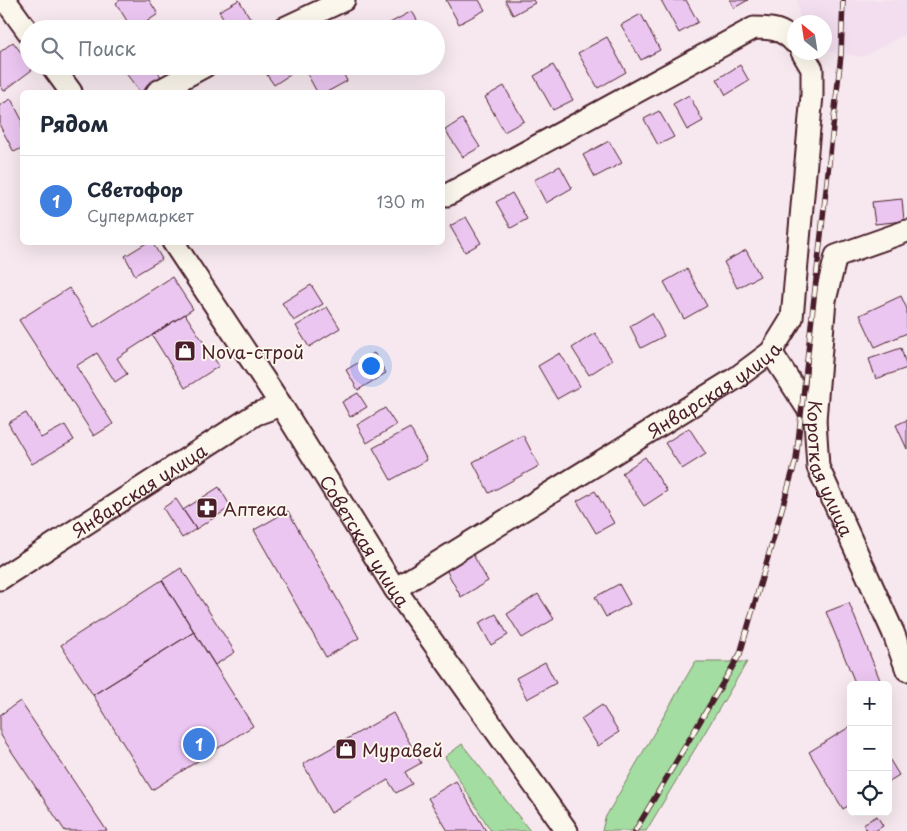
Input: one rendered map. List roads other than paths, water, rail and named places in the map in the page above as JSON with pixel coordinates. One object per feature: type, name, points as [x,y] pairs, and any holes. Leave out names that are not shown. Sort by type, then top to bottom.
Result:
[{"type":"street","points":[[5,0],[20,21]]},
{"type":"street","points":[[301,20],[344,0]]},
{"type":"street","points":[[447,195],[754,28],[772,28],[787,34]]},
{"type":"street","name":"Январская улица","points":[[395,590],[736,378],[771,352],[792,318],[812,95],[812,68],[807,60]]},
{"type":"street","points":[[59,75],[70,90]]},
{"type":"street","points":[[161,90],[188,75]]},
{"type":"street","name":"Короткая улица","points":[[907,231],[836,256],[825,300],[815,420],[818,467],[893,632],[907,670]]},
{"type":"street","name":"Советская улица","points":[[175,245],[281,405],[395,590],[567,831]]},
{"type":"street","points":[[771,352],[815,420]]},
{"type":"street","name":"Январская улица","points":[[0,579],[256,414],[281,405]]},
{"type":"railway","points":[[635,831],[740,654],[796,460],[841,55],[843,0]]},
{"type":"place","name":"Nova-строй","points":[[185,351]]},
{"type":"place","name":"Аптека","points":[[207,508]]},
{"type":"place","name":"Светофор","points":[[199,744]]},
{"type":"place","name":"Муравей","points":[[346,749]]}]
